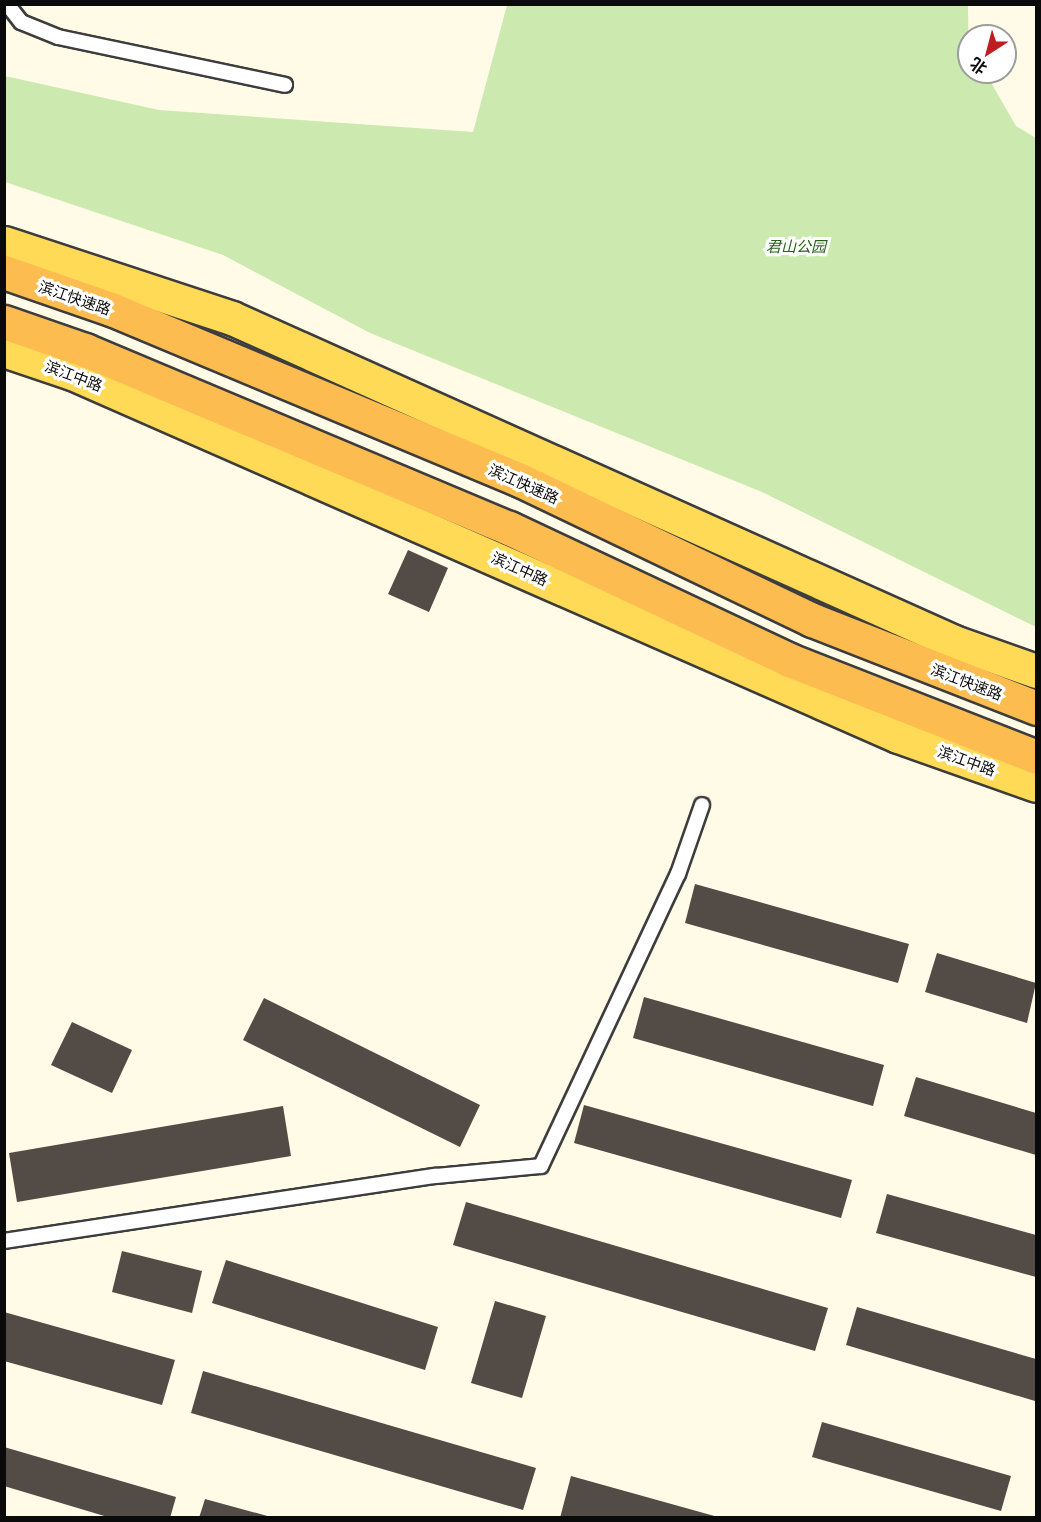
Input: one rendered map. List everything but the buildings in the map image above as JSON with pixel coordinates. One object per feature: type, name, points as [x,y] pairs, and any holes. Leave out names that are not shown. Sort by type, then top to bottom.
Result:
[{"type":"highway","name":"滨江快速路","points":[[4,272],[111,309],[520,480],[812,620],[1036,708]]},
{"type":"highway","points":[[4,322],[85,350],[509,528],[789,660],[1036,757]]},
{"type":"main road","points":[[4,243],[232,318],[954,642],[1036,671]]},
{"type":"main road","name":"滨江中路","points":[[4,350],[72,373],[898,736],[1036,785]]},
{"type":"lane","points":[[7,4],[21,22],[58,37],[285,85]]},
{"type":"lane","points":[[4,1241],[435,1176],[541,1166],[678,873],[702,805]]},
{"type":"green space","name":"君山公园","points":[[507,5],[968,5],[968,24],[957,24],[957,84],[992,84],[1016,126],[1036,138],[1036,627],[762,492],[370,333],[223,255],[5,182],[5,76],[159,110],[473,132]]}]
